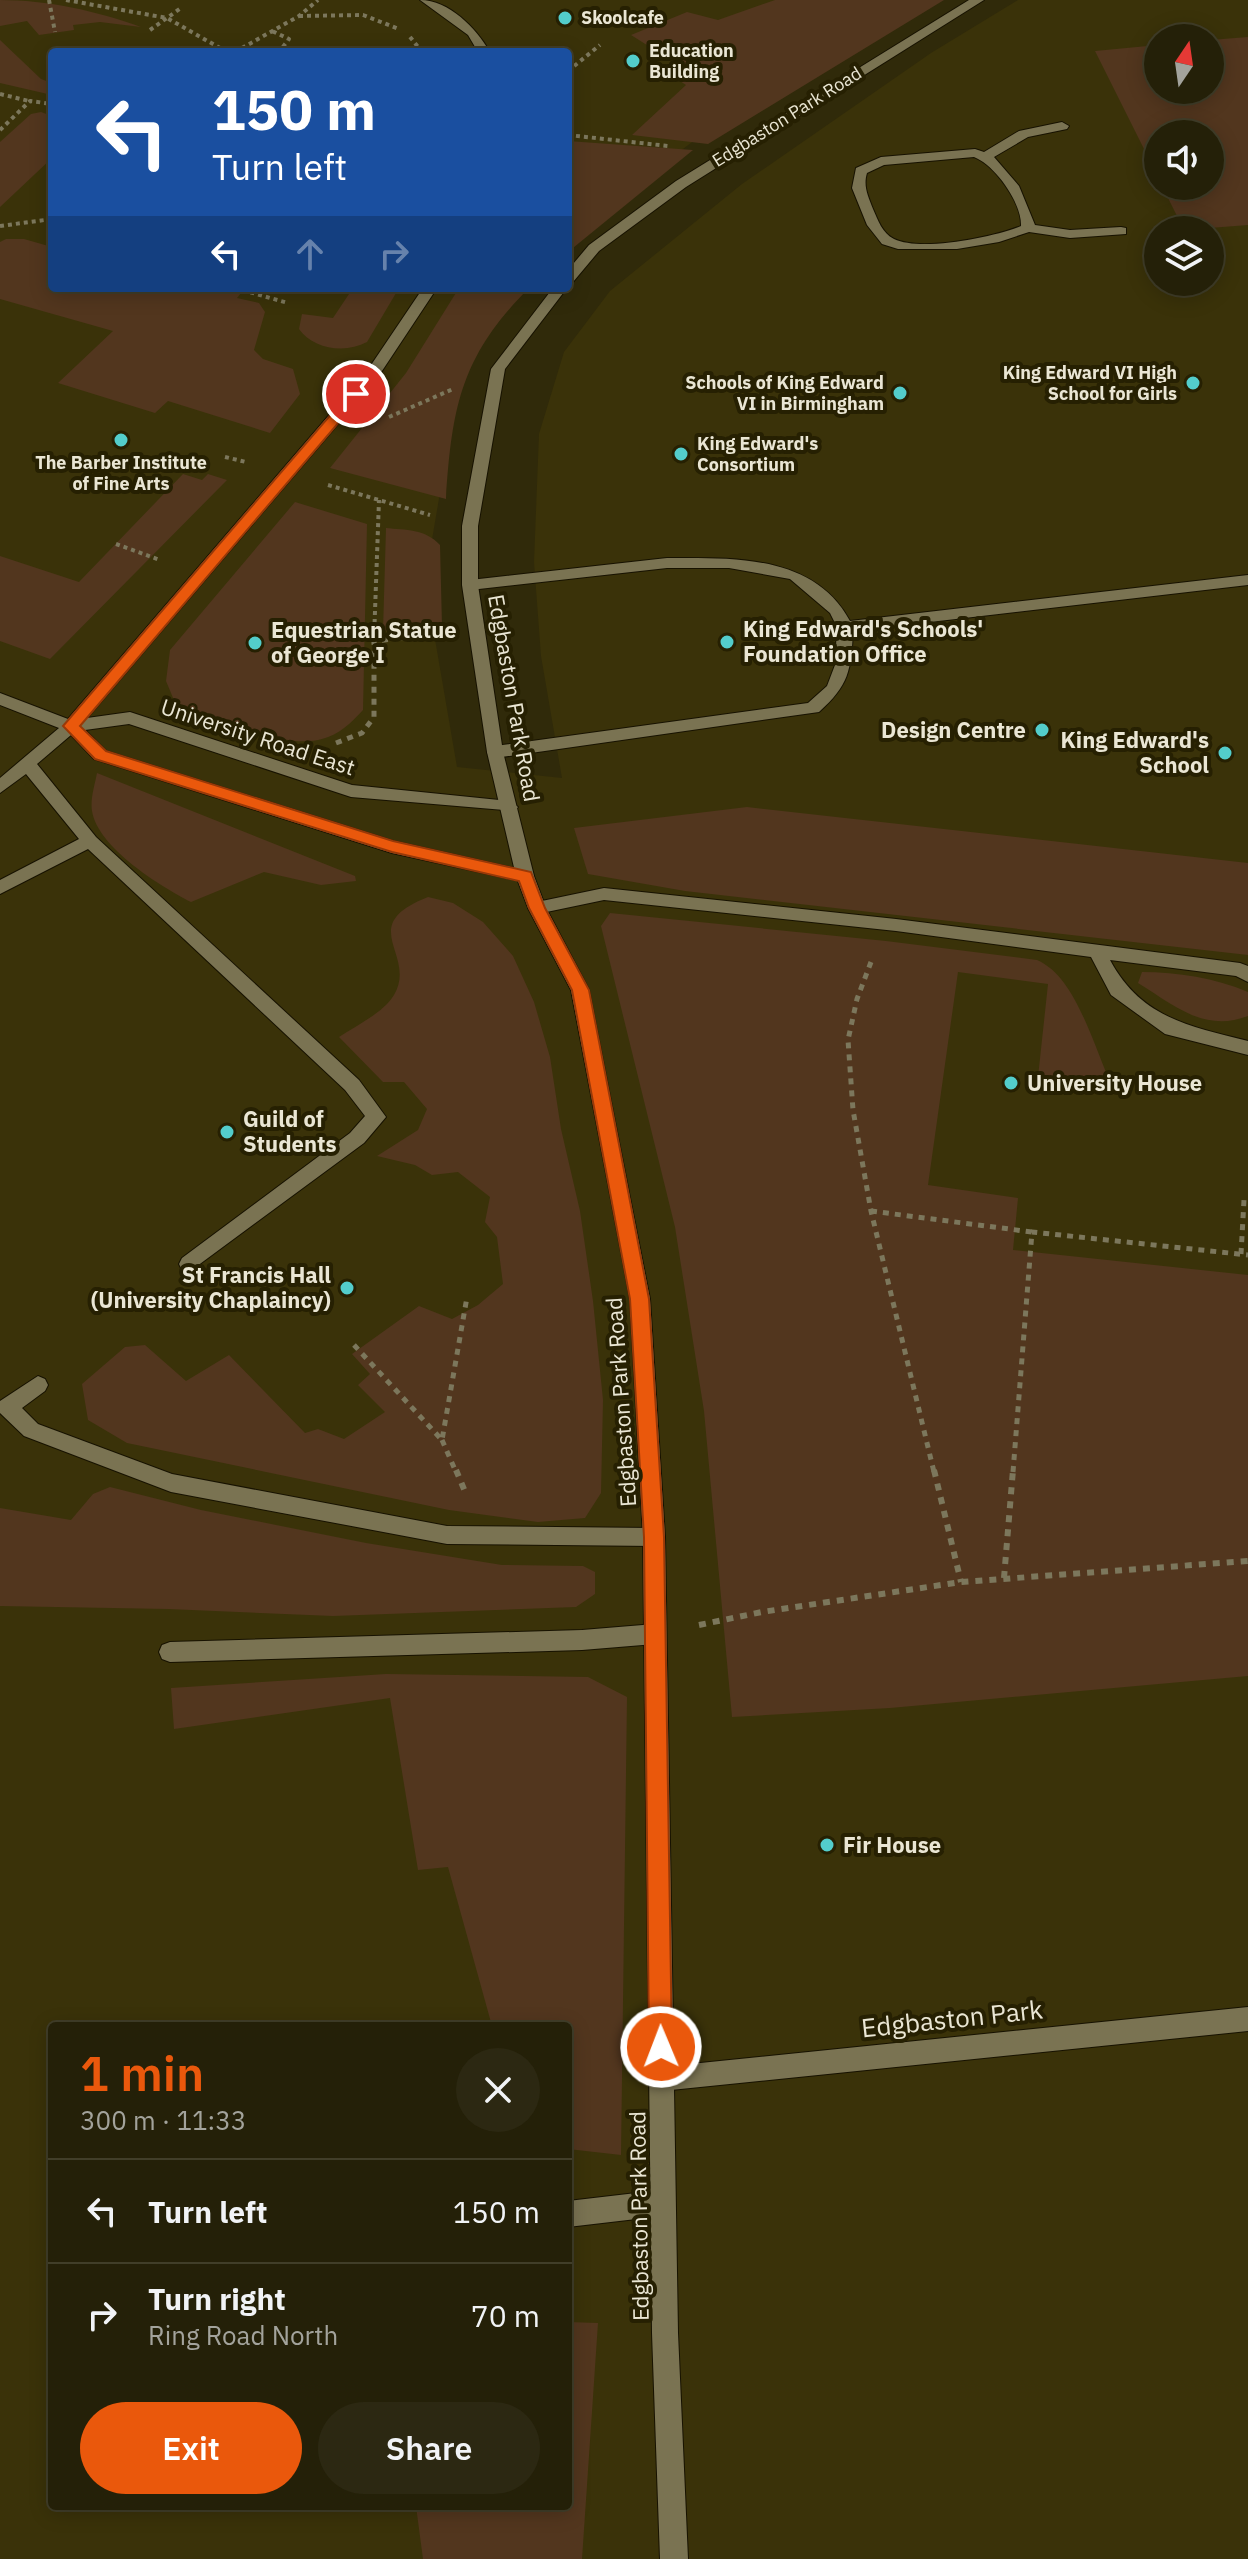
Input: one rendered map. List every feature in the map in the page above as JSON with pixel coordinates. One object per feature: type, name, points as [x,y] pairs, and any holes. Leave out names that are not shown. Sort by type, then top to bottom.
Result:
[{"type":"street","points":[[426,0],[473,33],[482,48]]},
{"type":"street","name":"Edgbaston Park Road","points":[[572,274],[594,248],[681,184],[978,0]]},
{"type":"street","points":[[986,156],[1024,134],[1062,126]]},
{"type":"street","points":[[1027,228],[1029,222],[1026,214],[1005,175],[994,160],[986,156],[964,154],[881,161],[861,171],[857,186],[878,234],[890,243],[919,248],[1006,236],[1027,228],[1070,234],[1121,231]]},
{"type":"street","points":[[0,787],[71,726],[373,374],[427,292]]},
{"type":"street","name":"Edgbaston Park Road","points":[[557,292],[498,369],[470,526],[470,585],[495,752],[525,876],[537,908],[580,990],[640,1299],[654,1537],[662,2203],[674,2559]]},
{"type":"street","points":[[470,585],[667,563],[729,563],[795,575],[836,610],[845,627],[843,665],[834,689],[813,708],[495,752]]},
{"type":"street","points":[[845,627],[1248,580]]},
{"type":"street","name":"University Road East","points":[[0,699],[71,726],[130,718],[351,791],[509,807]]},
{"type":"street","points":[[71,726],[100,755],[392,847],[525,876]]},
{"type":"street","points":[[28,765],[90,841],[352,1085],[376,1117],[357,1138],[189,1264]]},
{"type":"street","points":[[0,888],[90,841]]},
{"type":"street","points":[[537,908],[604,894],[1096,950],[1240,970],[1248,975]]},
{"type":"street","points":[[1096,950],[1117,990],[1172,1029],[1248,1048]]},
{"type":"street","points":[[38,1385],[7,1407],[31,1430],[171,1483],[447,1535],[654,1537]]},
{"type":"street","points":[[170,1652],[582,1640],[655,1634]]},
{"type":"street","name":"Edgbaston Park","points":[[661,2079],[1248,2019]]},
{"type":"street","points":[[572,2214],[662,2203]]},
{"type":"path","points":[[49,0],[55,32]]},
{"type":"path","points":[[66,0],[167,18],[220,48]]},
{"type":"path","points":[[242,48],[299,16],[318,0]]},
{"type":"path","points":[[150,30],[181,8]]},
{"type":"path","points":[[299,16],[335,12],[370,16],[390,23],[410,36],[419,48]]},
{"type":"path","points":[[272,31],[289,39],[282,48]]},
{"type":"path","points":[[572,68],[600,45]]},
{"type":"path","points":[[0,94],[48,103]]},
{"type":"path","points":[[0,130],[30,101]]},
{"type":"path","points":[[572,135],[652,144]]},
{"type":"path","points":[[0,226],[48,220]]},
{"type":"path","points":[[249,292],[288,303]]},
{"type":"path","points":[[385,418],[498,369]]},
{"type":"path","points":[[225,457],[243,461]]},
{"type":"path","points":[[314,481],[470,526]]},
{"type":"path","points":[[324,747],[362,733],[374,717],[379,500]]},
{"type":"path","points":[[374,641],[477,632]]},
{"type":"path","points":[[896,925],[873,959],[857,999],[848,1040],[853,1110],[871,1211],[961,1582]]},
{"type":"path","points":[[871,1211],[1244,1255],[1244,1200]]},
{"type":"path","points":[[1004,1578],[1032,1232]]},
{"type":"path","points":[[442,1440],[467,1297]]},
{"type":"path","points":[[354,1345],[442,1440],[484,1534]]},
{"type":"path","points":[[655,1634],[762,1612],[961,1582],[1248,1561]]},
{"type":"shaded area","points":[[0,0],[921,0],[745,103],[572,231],[572,48],[48,48],[48,292],[510,292],[462,363],[425,581],[457,767],[562,778],[541,656],[534,562],[539,434],[564,352],[610,291],[742,184],[931,53],[1018,0],[1248,0],[1248,2559],[0,2559]]},
{"type":"shaded area","points":[[0,0],[72,8],[141,27],[100,22],[73,25],[74,30],[39,35],[27,21],[0,26]]},
{"type":"shaded area","points":[[775,0],[944,0],[708,144],[632,135],[686,85],[677,79],[685,69],[631,35],[687,12],[718,20]]},
{"type":"shaded area","points":[[1248,37],[1248,225],[1224,227],[1224,216],[1177,216],[1169,200],[1224,200],[1224,120],[1144,120],[1144,149],[1095,51],[1144,46],[1144,104],[1224,104],[1224,39]]},
{"type":"shaded area","points":[[0,40],[41,79],[48,82],[48,94],[0,83]]},
{"type":"shaded area","points":[[31,114],[48,115],[48,162],[0,207],[0,142]]},
{"type":"shaded area","points":[[572,141],[693,150],[572,249]]},
{"type":"shaded area","points":[[24,239],[48,246],[48,292],[242,292],[237,298],[259,303],[265,312],[254,350],[263,359],[293,369],[300,394],[270,433],[168,401],[155,413],[58,383],[113,331],[0,299],[0,242]]},
{"type":"shaded area","points":[[350,292],[397,292],[367,342],[358,346],[330,348],[312,341],[299,329],[302,314],[333,318]]},
{"type":"shaded area","points":[[457,292],[525,292],[488,337],[464,384],[452,437],[446,499],[330,468],[406,373]]},
{"type":"shaded area","points":[[183,474],[202,480],[208,474],[227,480],[50,659],[0,641],[0,556],[79,582]]},
{"type":"shaded area","points":[[295,502],[367,524],[363,710],[334,734],[307,741],[249,731],[176,705],[166,681],[170,650]]},
{"type":"shaded area","points":[[386,528],[422,533],[440,545],[442,626],[383,631]]},
{"type":"shaded area","points":[[97,773],[355,876],[356,881],[321,885],[264,872],[191,902],[148,876],[106,839],[92,811]]},
{"type":"shaded area","points":[[747,807],[1248,863],[1248,955],[685,891],[588,874],[574,828]]},
{"type":"shaded area","points":[[428,897],[453,903],[483,922],[513,956],[534,1002],[550,1057],[561,1129],[580,1211],[603,1400],[601,1493],[585,1518],[538,1522],[449,1510],[127,1443],[88,1420],[82,1384],[125,1347],[145,1345],[186,1381],[229,1355],[305,1433],[318,1429],[344,1439],[385,1412],[358,1385],[370,1374],[352,1354],[419,1306],[452,1319],[478,1305],[503,1284],[497,1237],[485,1222],[490,1197],[458,1172],[432,1175],[415,1165],[377,1156],[418,1130],[427,1109],[404,1082],[383,1082],[339,1037],[377,1013],[394,995],[399,966],[391,930],[395,919],[406,908]]},
{"type":"shaded area","points":[[610,913],[1037,960],[1063,982],[1083,1016],[1113,1088],[1038,1077],[1048,984],[958,972],[928,1185],[1018,1198],[1013,1250],[1248,1275],[1248,1676],[890,1708],[732,1717],[704,1411],[675,1227],[601,926]]},
{"type":"shaded area","points":[[1142,972],[1196,977],[1248,992],[1248,1016],[1217,1021],[1190,1014],[1138,983]]},
{"type":"shaded area","points":[[110,1487],[201,1510],[366,1543],[502,1565],[583,1566],[595,1572],[595,1594],[576,1607],[333,1616],[0,1606],[0,1508],[71,1520],[93,1494]]},
{"type":"shaded area","points":[[386,1674],[588,1677],[627,1697],[621,2155],[572,2149],[572,2022],[491,2022],[448,1867],[418,1870],[390,1698],[174,1729],[171,1688]]},
{"type":"shaded area","points":[[572,2322],[598,2323],[582,2559],[423,2559],[417,2510],[572,2510]]},
{"type":"place","name":"Skoolcafe","points":[[565,18]]},
{"type":"place","name":"Education Building","points":[[633,61]]},
{"type":"place","name":"King Edward VI High School for Girls","points":[[1193,383]]},
{"type":"place","name":"Schools of King Edward VI in Birmingham","points":[[900,393]]},
{"type":"place","name":"The Barber Institute of Fine Arts","points":[[121,440]]},
{"type":"place","name":"King Edward's Consortium","points":[[681,454]]},
{"type":"place","name":"King Edward's Schools' Foundation Office","points":[[727,642]]},
{"type":"place","name":"Equestrian Statue of George I","points":[[255,643]]},
{"type":"place","name":"Design Centre","points":[[1042,730]]},
{"type":"place","name":"King Edward's School","points":[[1225,753]]},
{"type":"place","name":"University House","points":[[1011,1083]]},
{"type":"place","name":"Guild of Students","points":[[227,1132]]},
{"type":"place","name":"St Francis Hall (University Chaplaincy)","points":[[347,1288]]},
{"type":"place","name":"Fir House","points":[[827,1845]]},
{"type":"route","points":[[356,394],[71,726],[100,755],[392,847],[525,876],[537,908],[580,990],[640,1299],[654,1537],[661,2047]]}]
